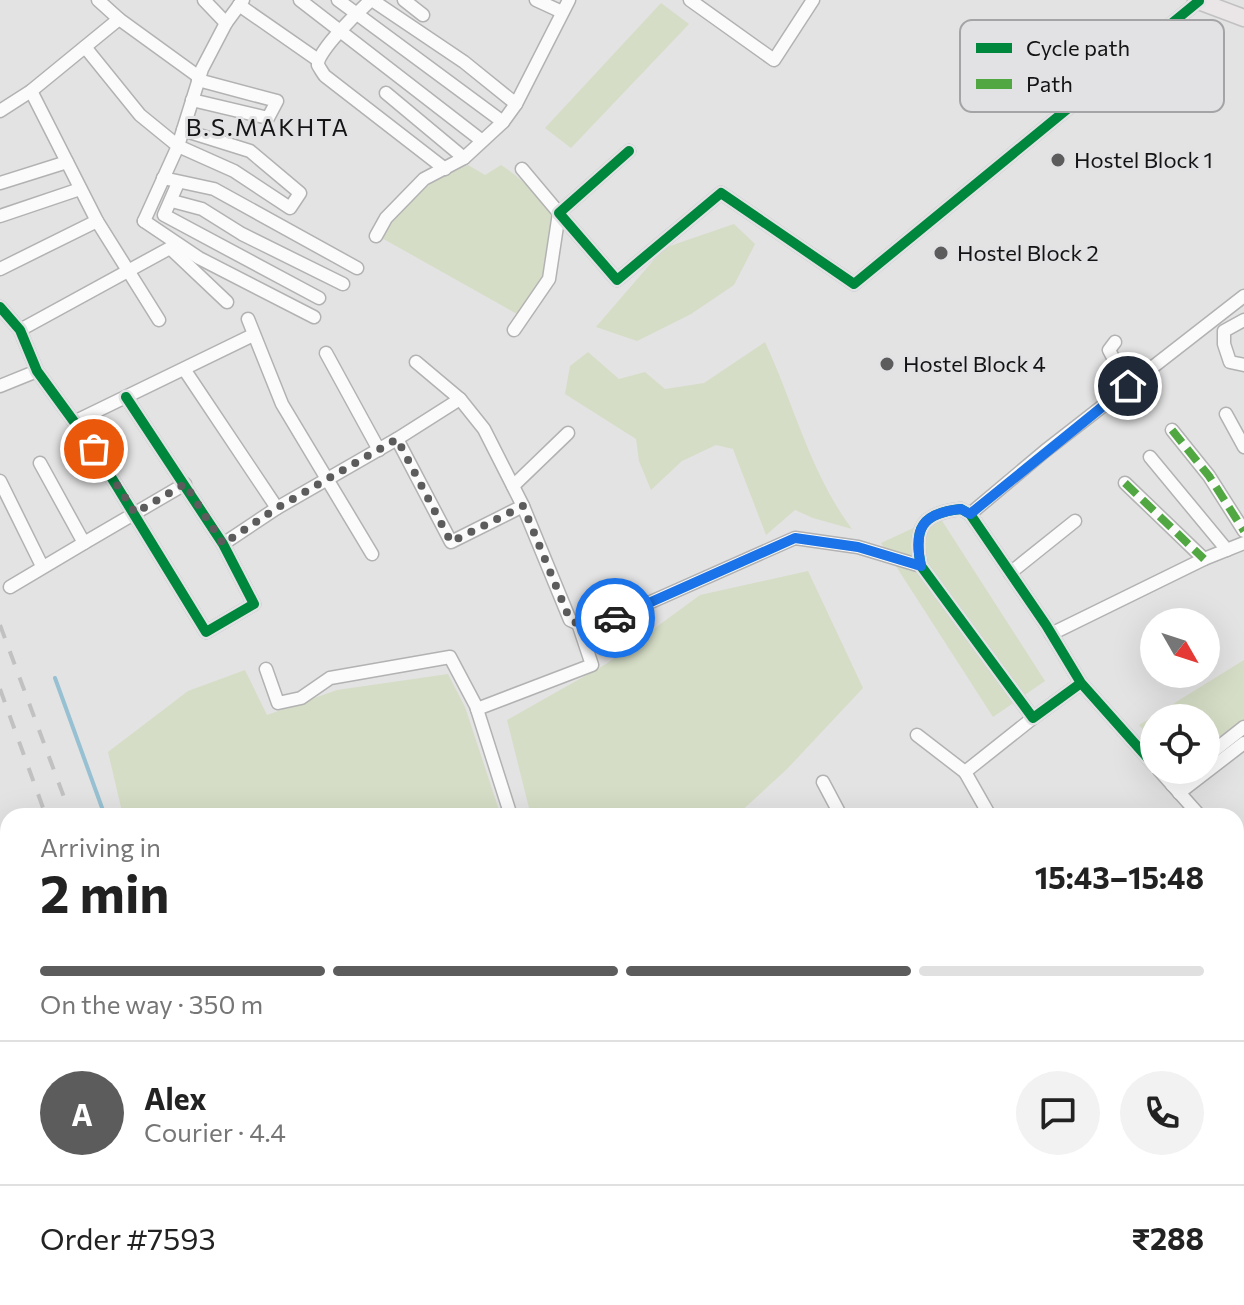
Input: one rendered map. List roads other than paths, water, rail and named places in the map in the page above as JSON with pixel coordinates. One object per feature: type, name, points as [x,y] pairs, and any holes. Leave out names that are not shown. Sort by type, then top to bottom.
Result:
[{"type":"main road","points":[[1197,0],[1244,18]]},
{"type":"street","points":[[98,0],[198,79],[277,101],[268,118],[192,100]]},
{"type":"street","points":[[204,0],[226,23]]},
{"type":"street","points":[[300,0],[481,140]]},
{"type":"street","points":[[338,0],[503,122]]},
{"type":"street","points":[[445,169],[325,76],[318,67],[318,60],[341,30],[371,0],[464,62],[516,104]]},
{"type":"street","points":[[404,0],[423,15]]},
{"type":"street","points":[[536,0],[562,12]]},
{"type":"street","points":[[376,236],[386,218],[424,179],[464,158],[503,122],[516,104],[569,0]]},
{"type":"street","points":[[690,0],[774,60],[813,0]]},
{"type":"street","points":[[1173,20],[1197,0]]},
{"type":"street","points":[[144,221],[178,146],[198,79],[226,23],[241,2],[318,60]]},
{"type":"street","points":[[0,111],[31,91],[119,19]]},
{"type":"street","points":[[85,47],[140,115],[178,146],[234,171],[290,208],[300,193],[250,151],[183,130]]},
{"type":"street","points":[[31,91],[97,221],[159,320]]},
{"type":"street","points":[[386,93],[464,158]]},
{"type":"street","points":[[522,169],[617,280],[721,193],[854,284],[1062,112]]},
{"type":"street","points":[[514,330],[549,279],[559,213],[629,151]]},
{"type":"street","points":[[0,183],[67,162]]},
{"type":"street","points":[[163,178],[214,189],[357,268]]},
{"type":"street","points":[[178,183],[164,215],[319,298]]},
{"type":"street","points":[[0,216],[80,189]]},
{"type":"street","points":[[172,201],[202,209],[242,234],[343,284]]},
{"type":"street","points":[[0,269],[97,221]]},
{"type":"street","points":[[144,221],[227,302]]},
{"type":"street","points":[[144,221],[199,258],[314,317]]},
{"type":"street","points":[[20,330],[170,248]]},
{"type":"street","points":[[970,514],[1244,296]]},
{"type":"street","points":[[0,307],[20,330],[37,371],[135,513],[206,632],[254,604],[223,544],[126,397]]},
{"type":"street","points":[[248,319],[282,404],[372,554]]},
{"type":"street","points":[[1244,320],[1224,331],[1224,344],[1230,362],[1244,365]]},
{"type":"street","points":[[74,422],[253,335]]},
{"type":"street","points":[[1115,342],[1109,350],[1128,386]]},
{"type":"street","points":[[326,353],[379,450]]},
{"type":"street","points":[[416,362],[460,399],[484,429],[523,506],[570,620],[579,626],[590,629],[795,538],[858,547],[921,566]]},
{"type":"street","points":[[184,369],[277,508]]},
{"type":"street","points":[[0,386],[37,371]]},
{"type":"street","points":[[223,544],[277,508],[460,399]]},
{"type":"street","points":[[1226,414],[1244,447]]},
{"type":"street","points":[[1172,430],[1209,476],[1244,531]]},
{"type":"street","points":[[513,486],[568,433]]},
{"type":"street","points":[[397,439],[451,542],[523,506]]},
{"type":"street","points":[[1150,457],[1227,550]]},
{"type":"street","points":[[40,463],[84,543]]},
{"type":"street","points":[[0,481],[42,566]]},
{"type":"street","points":[[1125,483],[1204,559]]},
{"type":"street","points":[[10,587],[185,484]]},
{"type":"street","points":[[1033,718],[921,566],[917,546],[921,527],[934,513],[961,509],[970,514],[1081,683],[1140,749]]},
{"type":"street","points":[[1010,573],[1075,521]]},
{"type":"street","points":[[1051,634],[1204,559],[1244,543]]},
{"type":"street","points":[[477,709],[592,665],[579,626]]},
{"type":"street","points":[[266,669],[278,703],[301,698],[330,678],[450,657],[477,709],[508,808]]},
{"type":"street","points":[[965,772],[1081,683]]},
{"type":"street","points":[[1220,746],[1244,727]]},
{"type":"street","points":[[917,735],[965,772],[985,808]]},
{"type":"street","points":[[1175,789],[1244,743]]},
{"type":"street","points":[[823,782],[837,808]]},
{"type":"street","points":[[1171,784],[1193,808]]},
{"type":"street","points":[[1175,789],[1179,784]]},
{"type":"waterway","points":[[55,678],[102,808]]},
{"type":"railway","points":[[0,625],[68,808]]},
{"type":"railway","points":[[0,689],[43,808]]},
{"type":"place","name":"Hostel Block 1","points":[[1058,160]]},
{"type":"place","name":"Hostel Block 2","points":[[941,253]]},
{"type":"place","name":"Hostel Block 4","points":[[887,364]]},
{"type":"district","name":"B.S.MAKHTA","points":[[268,128]]}]
